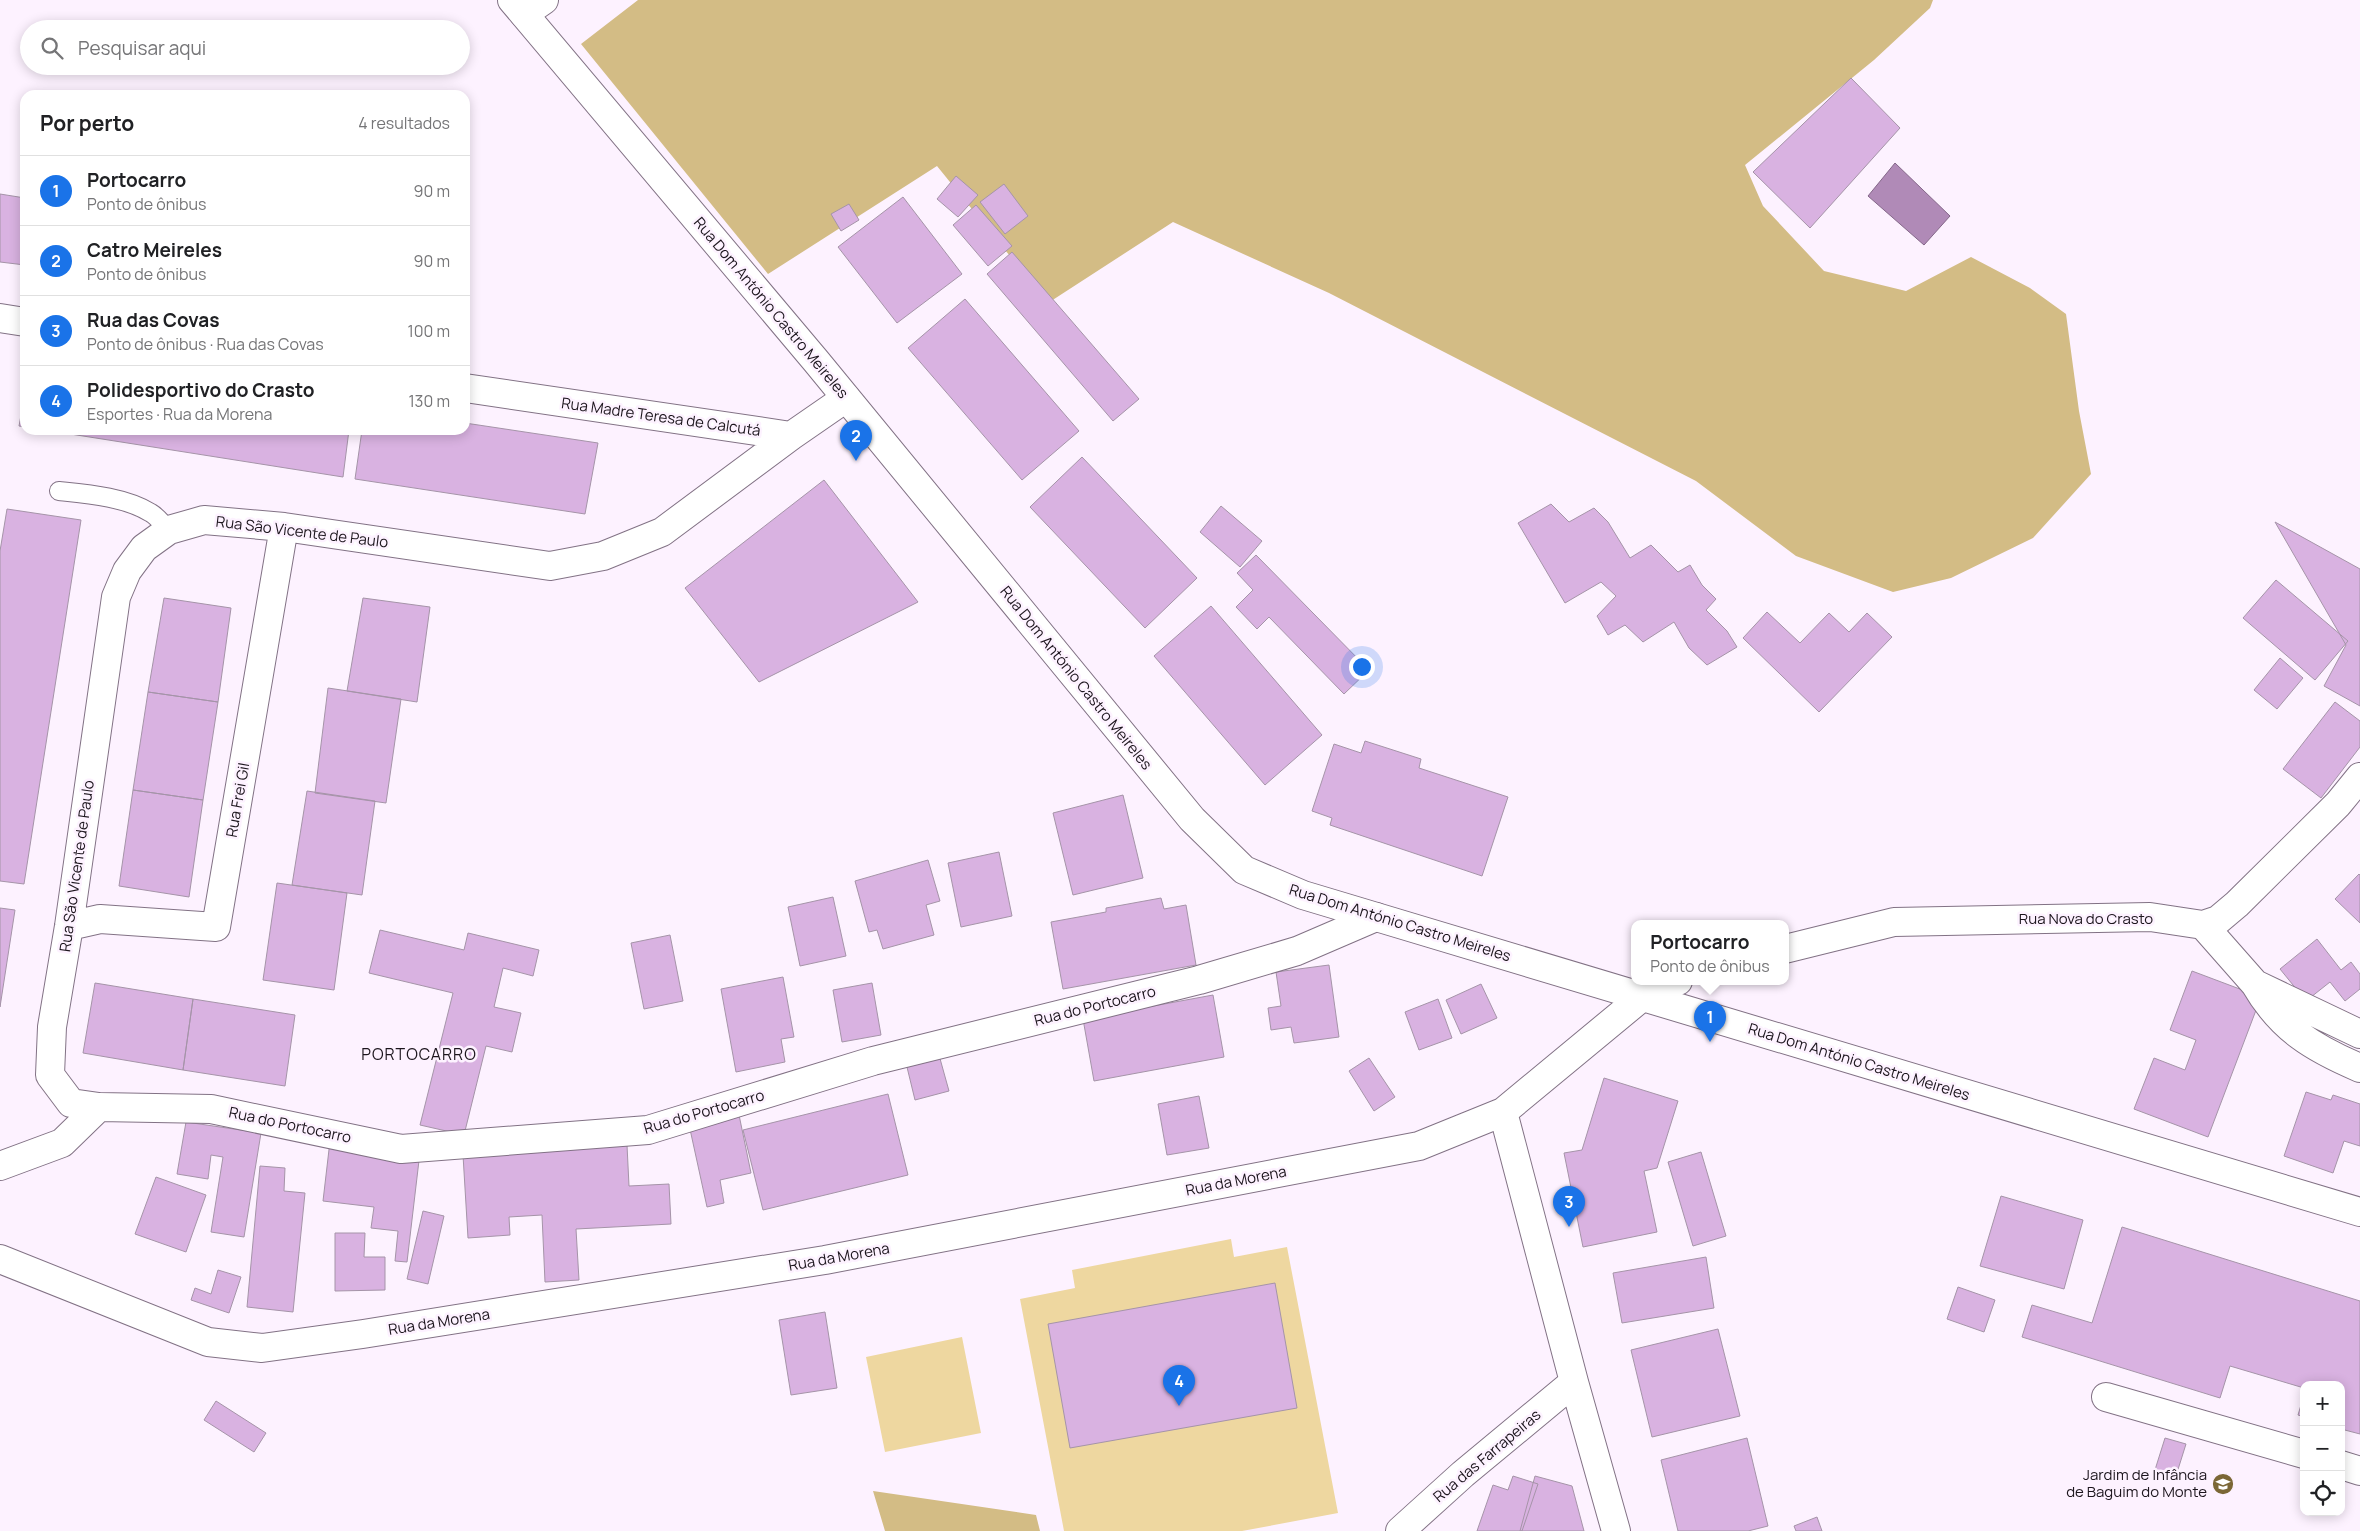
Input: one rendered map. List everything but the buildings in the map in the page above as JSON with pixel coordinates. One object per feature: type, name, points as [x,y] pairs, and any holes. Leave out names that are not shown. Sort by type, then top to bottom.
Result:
[{"type":"street","name":"Rua Dom António Castro Meireles","points":[[527,5],[846,398],[1192,819],[1244,870],[1303,895],[2360,1212]]},
{"type":"street","points":[[0,318],[20,321]]},
{"type":"street","name":"Rua Madre Teresa de Calcutá","points":[[470,389],[791,436]]},
{"type":"street","points":[[791,436],[846,398]]},
{"type":"street","name":"Rua São Vicente de Paulo","points":[[99,1107],[72,1103],[50,1075],[52,1027],[69,926],[116,597],[127,571],[144,548],[169,530],[204,520],[284,527],[550,566],[603,556],[662,532],[791,436]]},
{"type":"street","name":"Rua Frei Gil","points":[[69,926],[100,920],[216,927],[284,527]]},
{"type":"street","points":[[2360,777],[2338,804],[2237,904],[2218,920],[2202,925],[2255,984],[2267,1005],[2289,1029],[2333,1056],[2360,1068]]},
{"type":"street","name":"Rua do Portocarro","points":[[99,1107],[212,1109],[401,1149],[648,1130],[873,1061],[1199,980],[1297,951],[1376,917]]},
{"type":"street","name":"Rua Nova do Crasto","points":[[1789,948],[1894,922],[2150,917],[2202,925]]},
{"type":"street","points":[[2255,984],[2360,1034]]},
{"type":"street","points":[[1642,997],[1669,985]]},
{"type":"street","name":"Rua da Morena","points":[[0,1258],[208,1342],[262,1348],[362,1334],[834,1258],[1419,1146],[1503,1112],[1642,997]]},
{"type":"street","points":[[0,1166],[62,1143],[99,1107]]},
{"type":"street","points":[[1503,1112],[1574,1382],[1616,1531]]},
{"type":"street","name":"Rua das Farrapeiras","points":[[1400,1531],[1463,1474],[1574,1382]]},
{"type":"street","points":[[2106,1397],[2300,1453]]},
{"type":"street","points":[[2345,1466],[2360,1471]]},
{"type":"lane","points":[[58,491],[89,494],[132,505],[152,514],[169,530]]},
{"type":"shaded area","points":[[638,0],[1933,0],[1930,8],[1874,60],[1745,165],[1763,206],[1824,271],[1906,291],[1971,257],[2030,288],[2066,314],[2079,411],[2091,474],[2033,538],[1951,578],[1893,592],[1796,556],[1696,481],[1329,293],[1173,222],[1048,303],[937,166],[768,274],[581,44]]},
{"type":"shaded area","points":[[1895,163],[1950,216],[1924,245],[1868,196]]},
{"type":"shaded area","points":[[1231,1239],[1234,1257],[1287,1247],[1338,1513],[1242,1531],[1064,1531],[1020,1299],[1075,1288],[1072,1270]]},
{"type":"shaded area","points":[[962,1337],[981,1433],[885,1452],[866,1357]]},
{"type":"shaded area","points":[[873,1491],[1036,1515],[1040,1531],[885,1531]]},
{"type":"place","name":"Catro Meireles","points":[[856,461]]},
{"type":"place","name":"Portocarro","points":[[1710,1042]]},
{"type":"place","name":"Rua das Covas","points":[[1569,1227]]},
{"type":"place","name":"Polidesportivo do Crasto","points":[[1179,1406]]},
{"type":"place","name":"Jardim de Infância de Baguim do Monte","points":[[2223,1484]]},
{"type":"district","name":"PORTOCARRO","points":[[419,1054]]}]
